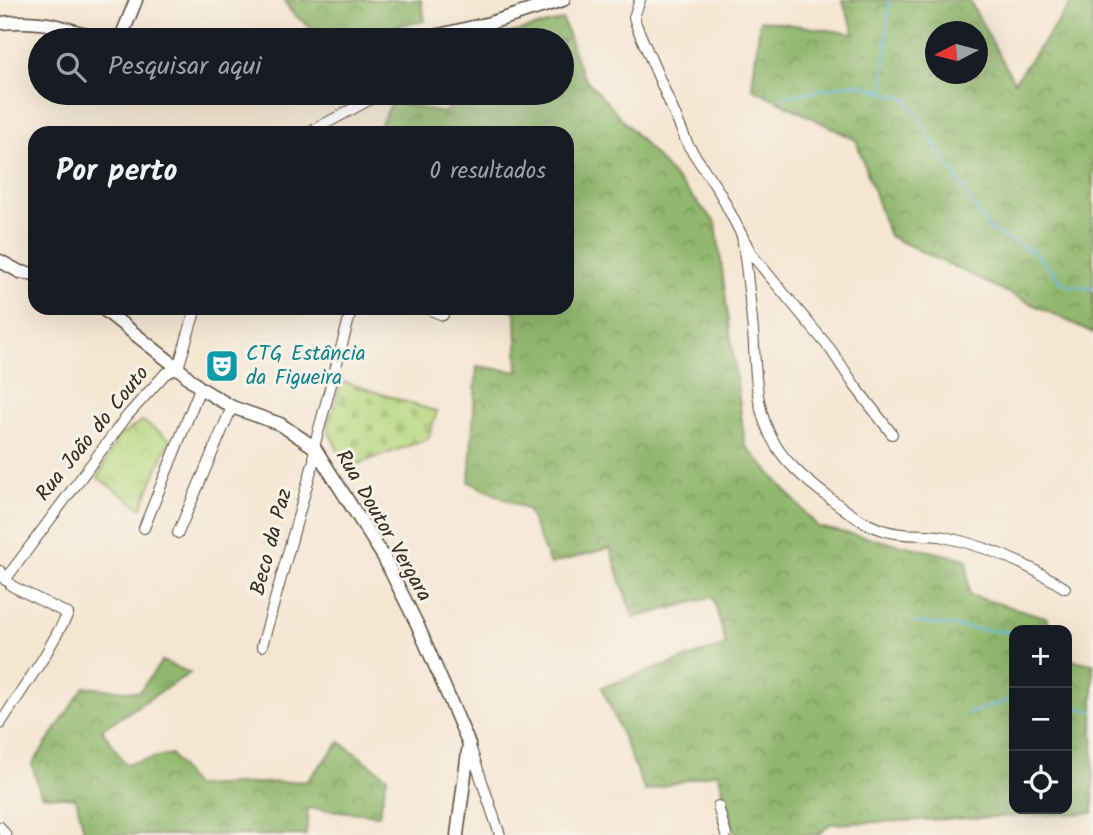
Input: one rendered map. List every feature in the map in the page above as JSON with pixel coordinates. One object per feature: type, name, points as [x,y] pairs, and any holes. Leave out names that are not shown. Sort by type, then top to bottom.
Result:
[{"type":"main road","points":[[125,28],[136,0]]},
{"type":"main road","points":[[469,28],[564,0]]},
{"type":"main road","points":[[0,23],[30,20],[68,28]]},
{"type":"main road","points":[[0,263],[28,273]]},
{"type":"main road","name":"Rua Doutor Vergara","points":[[111,315],[200,388],[232,407],[280,424],[314,447],[383,556],[417,624],[469,744]]},
{"type":"main road","points":[[457,835],[469,744]]},
{"type":"street","points":[[640,0],[634,18],[688,145],[720,192],[752,255],[826,343],[892,434]]},
{"type":"street","points":[[485,28],[490,23]]},
{"type":"street","points":[[321,126],[360,105]]},
{"type":"street","points":[[742,236],[748,273],[754,371],[761,410],[775,444],[796,470],[856,517],[886,531],[942,536],[985,549],[1038,571],[1066,588]]},
{"type":"street","name":"Rua João do Couto","points":[[3,576],[127,416],[165,374],[178,368],[194,315]]},
{"type":"street","name":"Beco da Paz","points":[[262,646],[311,472],[314,447],[350,315]]},
{"type":"street","points":[[144,527],[200,388]]},
{"type":"street","points":[[178,533],[232,407]]},
{"type":"street","points":[[0,724],[44,657],[68,614],[12,586],[3,576]]},
{"type":"street","points":[[469,744],[500,835]]},
{"type":"street","points":[[718,806],[726,835]]},
{"type":"street","points":[[0,828],[6,835]]},
{"type":"green space","points":[[285,0],[421,0],[425,21],[385,28],[310,28],[290,11]]},
{"type":"green space","points":[[842,0],[969,0],[981,21],[925,21],[925,84],[988,84],[988,35],[1014,82],[1074,0],[1093,0],[1093,333],[889,236],[856,140],[752,88],[760,20],[855,34]]},
{"type":"green space","points":[[563,20],[566,28],[532,28]]},
{"type":"green space","points":[[574,52],[582,75],[716,223],[745,445],[818,527],[967,559],[969,595],[1046,617],[1049,625],[1009,625],[1009,814],[1069,814],[830,824],[818,835],[735,835],[718,772],[645,791],[602,687],[726,645],[713,597],[633,618],[610,548],[550,564],[528,510],[469,482],[477,366],[518,372],[516,315],[574,315],[574,126],[380,125],[390,105],[406,105],[444,113],[450,105],[574,105]]},
{"type":"green space","points":[[342,381],[437,412],[428,439],[346,468],[327,427]]},
{"type":"green space","points":[[142,421],[170,439],[141,508],[98,478],[117,438]]},
{"type":"green space","points":[[1072,660],[1093,664],[1093,813],[1072,814]]},
{"type":"green space","points":[[162,661],[190,673],[102,729],[125,764],[171,754],[194,786],[307,781],[340,742],[387,777],[379,815],[308,808],[306,835],[85,835],[76,798],[41,795],[32,765],[84,687],[139,692]]},
{"type":"waterway","points":[[883,92],[889,2]]},
{"type":"waterway","points":[[783,97],[856,83],[908,100],[988,229],[1035,253],[1065,285],[1093,289]]},
{"type":"waterway","points":[[915,622],[1009,632]]},
{"type":"waterway","points":[[967,714],[1009,700]]},
{"type":"waterway","points":[[1072,707],[1093,711]]},
{"type":"place","name":"CTG Estância da Figueira","points":[[222,366]]}]
